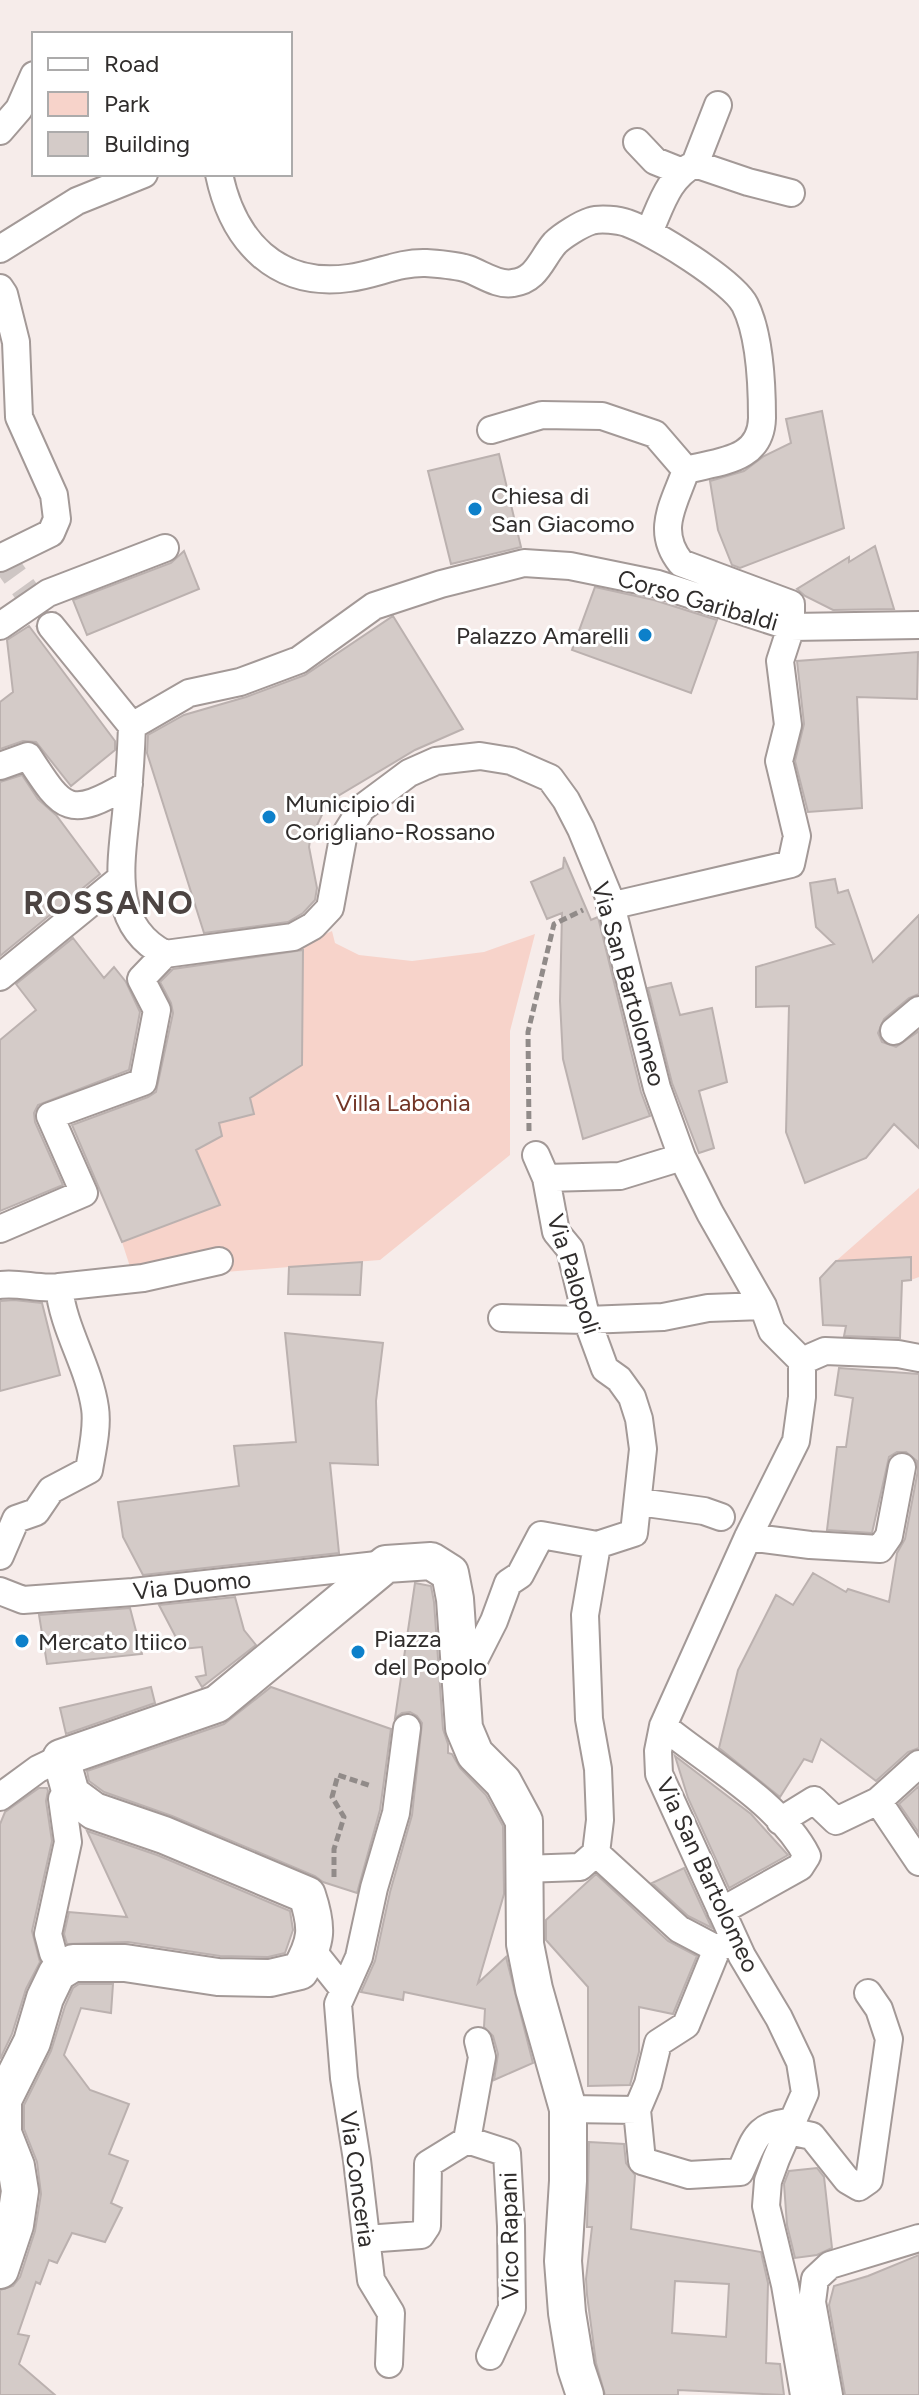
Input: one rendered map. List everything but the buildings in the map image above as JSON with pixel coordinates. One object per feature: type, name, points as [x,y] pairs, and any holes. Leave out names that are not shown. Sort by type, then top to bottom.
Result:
[{"type":"main road","points":[[0,2270],[15,2225],[20,2191],[16,2166],[3,2133],[3,2100],[32,2042],[45,1998],[57,1973],[73,1963],[125,1963],[218,1977],[270,1978],[300,1971],[312,1950],[316,1923],[307,1895],[164,1835],[94,1811],[71,1794],[61,1758],[217,1704],[386,1564],[431,1561],[450,1573],[455,1599],[464,1728],[475,1754],[503,1782],[524,1821],[525,1944],[534,1989],[568,2109],[563,2261],[576,2368],[585,2395]]},
{"type":"street","points":[[0,131],[19,109],[32,80]]},
{"type":"street","points":[[649,232],[671,183],[687,168],[718,105]]},
{"type":"street","points":[[637,142],[655,161],[791,193]]},
{"type":"street","points":[[0,249],[77,201],[139,176]]},
{"type":"street","points":[[219,176],[224,197],[242,235],[288,273],[321,278],[350,278],[424,263],[466,268],[510,284],[528,279],[556,242],[592,221],[624,221],[649,232],[725,283],[745,304],[757,348],[762,383],[761,430],[756,444],[743,455],[686,470]]},
{"type":"street","points":[[0,288],[16,342],[19,417],[54,495],[57,519],[51,533],[0,558]]},
{"type":"street","points":[[491,430],[542,415],[602,416],[655,434],[686,470]]},
{"type":"street","points":[[610,902],[791,864],[797,836],[779,761],[788,725],[780,661],[791,627],[791,604],[681,563],[671,551],[667,538],[668,519],[686,470]]},
{"type":"street","points":[[6,623],[48,593],[165,548]]},
{"type":"street","name":"Corso Garibaldi","points":[[132,726],[189,693],[240,682],[299,660],[374,606],[441,584],[524,563],[570,566],[658,584],[791,627],[919,625]]},
{"type":"street","points":[[0,1229],[84,1193],[50,1116],[143,1082],[157,1010],[141,979],[165,954],[149,945],[137,932],[126,906],[120,879],[132,726],[51,626]]},
{"type":"street","points":[[0,766],[28,756],[53,794],[71,805],[104,799],[129,784]]},
{"type":"street","name":"Via San Bartolomeo","points":[[165,954],[293,937],[313,926],[330,908],[343,838],[362,808],[409,773],[436,761],[480,756],[511,761],[550,778],[581,829],[610,902],[657,1088],[682,1157],[763,1306],[772,1331],[802,1361],[802,1397],[796,1441],[748,1537],[663,1726],[658,1751],[659,1774],[721,1911],[725,1944],[779,2018],[800,2062],[805,2093],[768,2181],[766,2206],[785,2285],[804,2395]]},
{"type":"street","points":[[0,977],[120,879]]},
{"type":"street","points":[[894,1031],[919,1010]]},
{"type":"street","points":[[537,1159],[620,1176],[682,1157]]},
{"type":"street","name":"Via Palopoli","points":[[460,1688],[494,1621],[508,1583],[520,1575],[541,1535],[597,1545],[634,1533],[639,1502],[643,1449],[639,1419],[632,1397],[619,1379],[605,1369],[587,1320],[570,1249],[556,1232],[537,1159]]},
{"type":"street","points":[[0,1285],[14,1283],[42,1290],[143,1278],[219,1261]]},
{"type":"street","points":[[0,1556],[16,1519],[36,1512],[51,1490],[89,1470],[96,1410],[85,1368],[61,1308],[59,1287]]},
{"type":"street","points":[[502,1318],[587,1320],[663,1317],[708,1308],[763,1306]]},
{"type":"street","points":[[802,1361],[825,1351],[898,1354],[919,1358]]},
{"type":"street","points":[[748,1537],[880,1549],[889,1536],[902,1467]]},
{"type":"street","points":[[639,1502],[704,1511],[721,1517]]},
{"type":"street","points":[[523,1869],[580,1867],[596,1853],[600,1820],[598,1769],[587,1706],[585,1615],[597,1545]]},
{"type":"street","name":"Via Duomo","points":[[0,1591],[23,1600],[133,1592],[386,1564]]},
{"type":"street","points":[[663,1726],[757,1796],[801,1844],[807,1856],[800,1867],[721,1911]]},
{"type":"street","name":"Via Conceria","points":[[389,2364],[391,2313],[371,2280],[344,2078],[338,2004],[359,1957],[374,1888],[396,1813],[407,1728]]},
{"type":"street","points":[[0,1797],[38,1769],[61,1758]]},
{"type":"street","points":[[780,1821],[814,1800],[836,1821],[878,1801],[919,1764]]},
{"type":"street","points":[[53,1953],[48,1934],[68,1842],[62,1799],[71,1794]]},
{"type":"street","points":[[878,1801],[919,1862]]},
{"type":"street","points":[[596,1853],[679,1929],[725,1944],[686,2025],[658,2043],[648,2084],[637,2110],[642,2161],[689,2175],[740,2172],[762,2128],[773,2123],[791,2126],[812,2136],[847,2180],[859,2187],[869,2180],[889,2039],[879,2009],[868,1993]]},
{"type":"street","points":[[312,1950],[344,1990]]},
{"type":"street","points":[[366,2239],[421,2235],[427,2226],[428,2164],[467,2140],[482,2057],[478,2041]]},
{"type":"street","points":[[568,2109],[637,2110]]},
{"type":"street","name":"Vico Rapani","points":[[467,2140],[507,2153],[512,2308],[490,2356]]},
{"type":"street","points":[[829,2395],[812,2302],[815,2279],[830,2265],[919,2238]]},
{"type":"path","points":[[537,1159],[528,1032],[554,924],[610,902]]},
{"type":"path","points":[[334,1878],[334,1849],[344,1817],[332,1797],[338,1775],[398,1796]]},
{"type":"green space","name":"Villa Labonia","points":[[332,931],[335,943],[359,955],[412,961],[484,952],[535,934],[510,1031],[510,1155],[380,1260],[134,1279],[122,1242],[220,1205],[196,1150],[222,1136],[219,1123],[250,1098],[302,1065],[303,944]]},
{"type":"green space","points":[[919,1188],[919,1277],[911,1280],[911,1257],[836,1261]]},
{"type":"tunnel","points":[[0,555],[51,626]]},
{"type":"place","name":"Chiesa di San Giacomo","points":[[475,509]]},
{"type":"place","name":"Palazzo Amarelli","points":[[645,635]]},
{"type":"place","name":"Municipio di Corigliano-Rossano","points":[[269,817]]},
{"type":"place","name":"Mercato Itiico","points":[[22,1641]]},
{"type":"place","name":"Piazza del Popolo","points":[[358,1652]]},
{"type":"district","name":"ROSSANO","points":[[109,903]]}]
